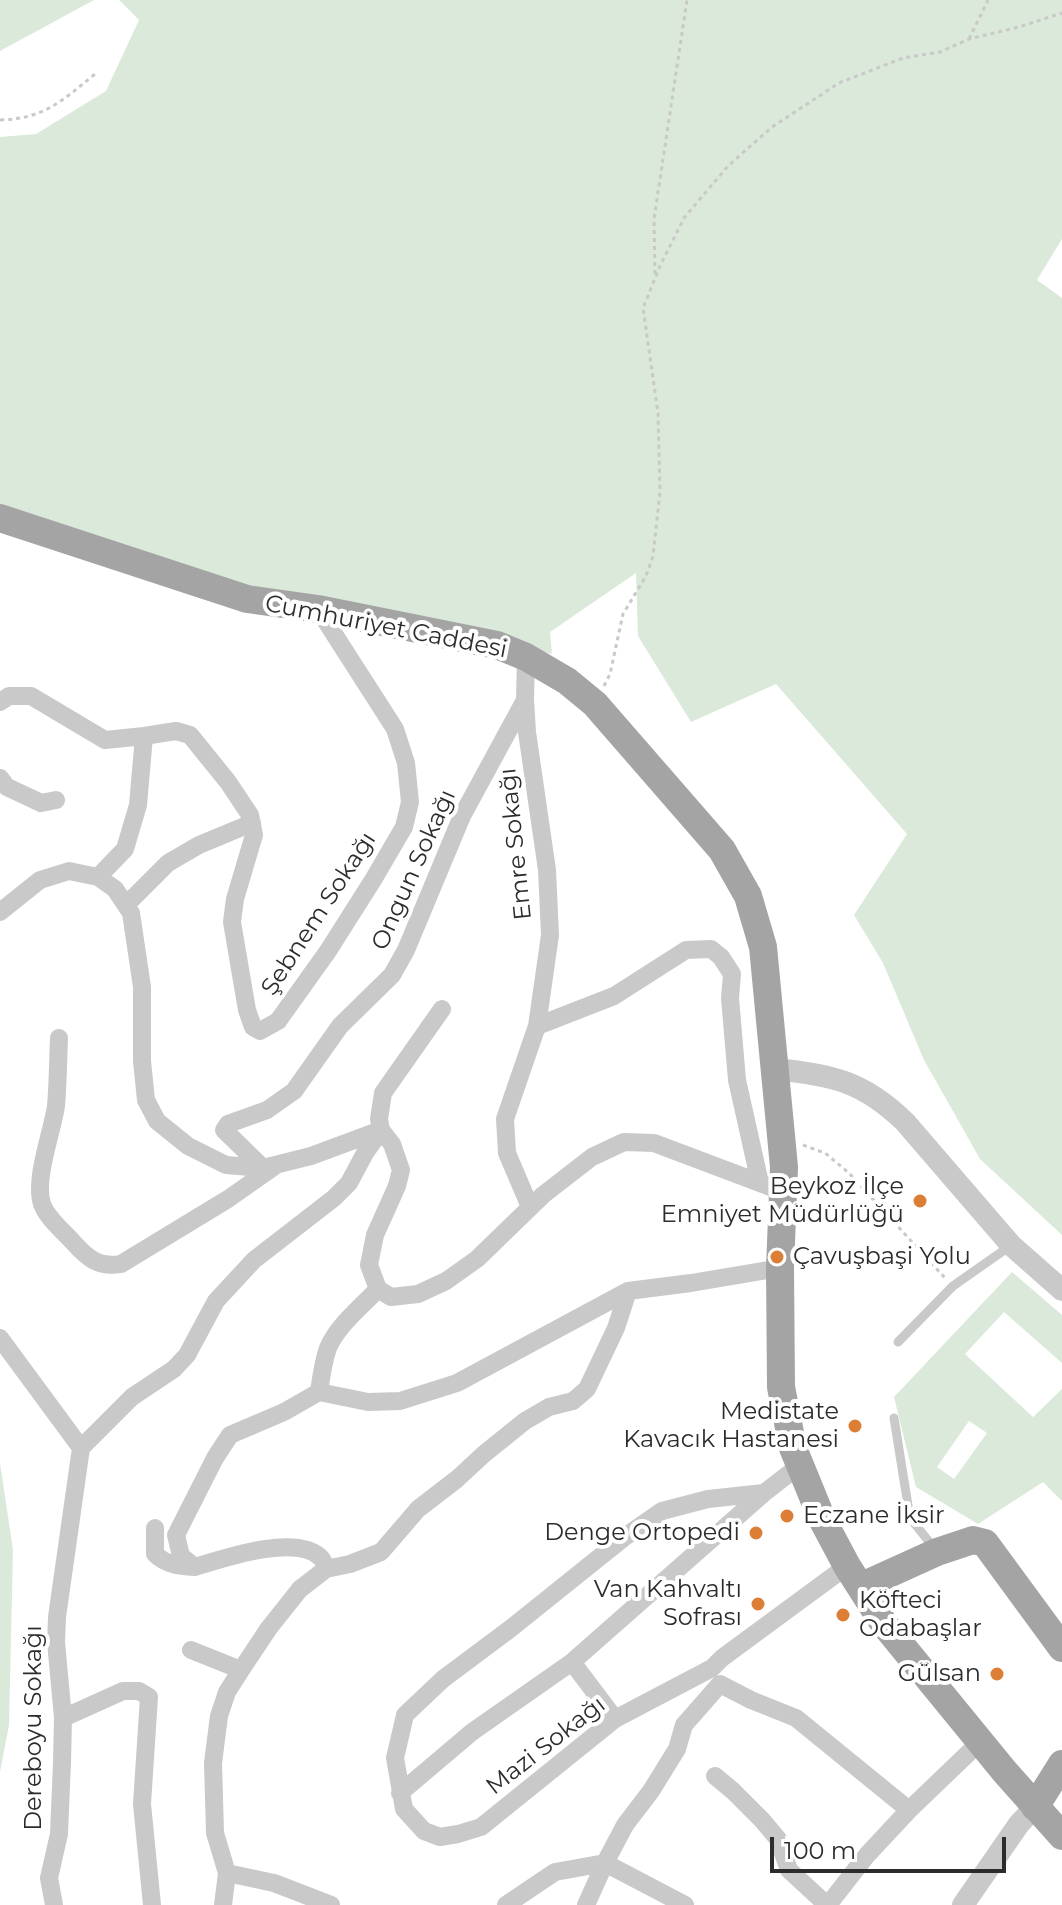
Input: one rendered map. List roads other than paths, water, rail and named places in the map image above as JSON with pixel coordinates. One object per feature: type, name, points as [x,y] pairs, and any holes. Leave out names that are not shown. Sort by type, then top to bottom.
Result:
[{"type":"main road","name":"Cumhuriyet Caddesi","points":[[0,518],[247,599],[318,609],[497,645],[526,657],[567,681],[595,704],[722,850],[748,896],[763,947],[782,1145],[772,1188],[780,1268],[781,1387],[793,1448],[822,1519],[884,1624],[1062,1836]]},
{"type":"main road","points":[[855,1576],[973,1540],[985,1543],[1062,1648]]},
{"type":"main road","points":[[1035,1807],[1062,1764]]},
{"type":"street","name":"Şebnem Sokağı","points":[[252,823],[254,835],[235,899],[232,922],[247,1010],[253,1027],[260,1031],[278,1021],[328,951],[404,827],[410,802],[406,763],[395,729],[318,609]]},
{"type":"street","name":"Emre Sokağı","points":[[526,657],[527,732],[547,870],[550,935],[537,1026],[505,1119],[507,1153],[530,1207]]},
{"type":"street","points":[[0,702],[9,696],[31,696],[105,740],[176,731],[190,735],[250,815],[252,823],[199,845],[168,863],[126,905]]},
{"type":"street","name":"Ongun Sokağı","points":[[270,1166],[224,1130],[228,1124],[267,1110],[294,1091],[340,1026],[392,975],[406,950],[462,816],[525,700]]},
{"type":"street","points":[[98,877],[125,849],[138,805],[144,736]]},
{"type":"street","points":[[0,778],[7,787],[41,803],[56,800]]},
{"type":"street","points":[[0,912],[40,880],[69,871],[98,877],[115,889],[131,913],[142,987],[142,1061],[146,1100],[157,1121],[188,1146],[226,1165],[270,1166],[311,1156],[381,1130]]},
{"type":"street","points":[[537,1026],[614,996],[686,950],[711,949],[721,957],[732,974],[730,998],[737,1080],[772,1188]]},
{"type":"street","points":[[442,1009],[383,1093],[379,1119],[381,1130],[392,1144],[401,1170],[375,1235],[369,1265],[378,1289],[391,1297],[418,1294],[446,1281],[477,1259],[543,1195],[592,1157],[624,1142],[654,1143],[772,1188]]},
{"type":"street","points":[[59,1038],[56,1107],[43,1165],[41,1197],[48,1213],[92,1261],[102,1265],[121,1264],[228,1199],[270,1166]]},
{"type":"street","points":[[775,1069],[832,1077],[862,1089],[890,1107],[1011,1245],[1062,1290]]},
{"type":"street","points":[[0,1338],[81,1448],[132,1397],[174,1369],[187,1355],[216,1301],[254,1260],[349,1183],[381,1130]]},
{"type":"street","points":[[195,1567],[181,1556],[176,1535],[230,1435],[284,1412],[319,1392],[368,1402],[400,1401],[457,1383],[628,1291],[780,1268]]},
{"type":"street","points":[[319,1392],[329,1348],[343,1326],[378,1289]]},
{"type":"street","points":[[223,1905],[227,1873],[215,1833],[213,1763],[219,1716],[227,1692],[241,1670],[300,1589],[326,1569],[381,1552],[418,1509],[525,1421],[549,1407],[573,1401],[587,1389],[616,1328],[628,1291]]},
{"type":"street","name":"Dereboyu Sokağı","points":[[54,1905],[49,1878],[59,1834],[63,1718],[56,1642],[57,1617],[81,1448]]},
{"type":"street","points":[[400,1793],[472,1732],[572,1662],[800,1465]]},
{"type":"street","points":[[400,1793],[395,1758],[405,1715],[443,1679],[662,1511],[708,1499],[764,1493]]},
{"type":"street","points":[[155,1528],[155,1554],[162,1561],[176,1565],[195,1567],[216,1560],[294,1546],[323,1559],[326,1569]]},
{"type":"street","name":"Mazi Sokağı","points":[[400,1793],[404,1809],[424,1831],[440,1837],[481,1827],[615,1719],[716,1676],[722,1658],[855,1576]]},
{"type":"street","points":[[191,1650],[241,1670]]},
{"type":"street","points":[[572,1662],[615,1719]]},
{"type":"street","points":[[586,1905],[625,1825],[677,1749],[684,1725],[716,1676],[751,1700],[796,1718],[909,1810]]},
{"type":"street","points":[[63,1718],[123,1691],[139,1691],[149,1697],[142,1804],[152,1905]]},
{"type":"street","points":[[715,1776],[762,1820],[778,1839],[789,1870],[827,1905],[909,1810],[980,1742]]},
{"type":"street","points":[[963,1905],[1019,1824],[1035,1807]]},
{"type":"street","points":[[506,1905],[555,1872],[605,1863],[685,1905]]},
{"type":"street","points":[[227,1873],[274,1883],[331,1905]]},
{"type":"lane","points":[[898,1342],[953,1286],[1011,1245]]},
{"type":"lane","points":[[894,1418],[910,1518],[937,1552]]},
{"type":"place","name":"Beykoz İlçe Emniyet Müdürlüğü","points":[[920,1201]]},
{"type":"place","name":"Çavuşbaşi Yolu","points":[[777,1257]]},
{"type":"place","name":"Medistate Kavacık Hastanesi","points":[[855,1426]]},
{"type":"place","name":"Eczane İksir","points":[[787,1516]]},
{"type":"place","name":"Denge Ortopedi","points":[[756,1533]]},
{"type":"place","name":"Van Kahvaltı Sofrası","points":[[758,1604]]},
{"type":"place","name":"Köfteci Odabaşlar","points":[[843,1615]]},
{"type":"place","name":"Gülsan","points":[[997,1674]]}]
